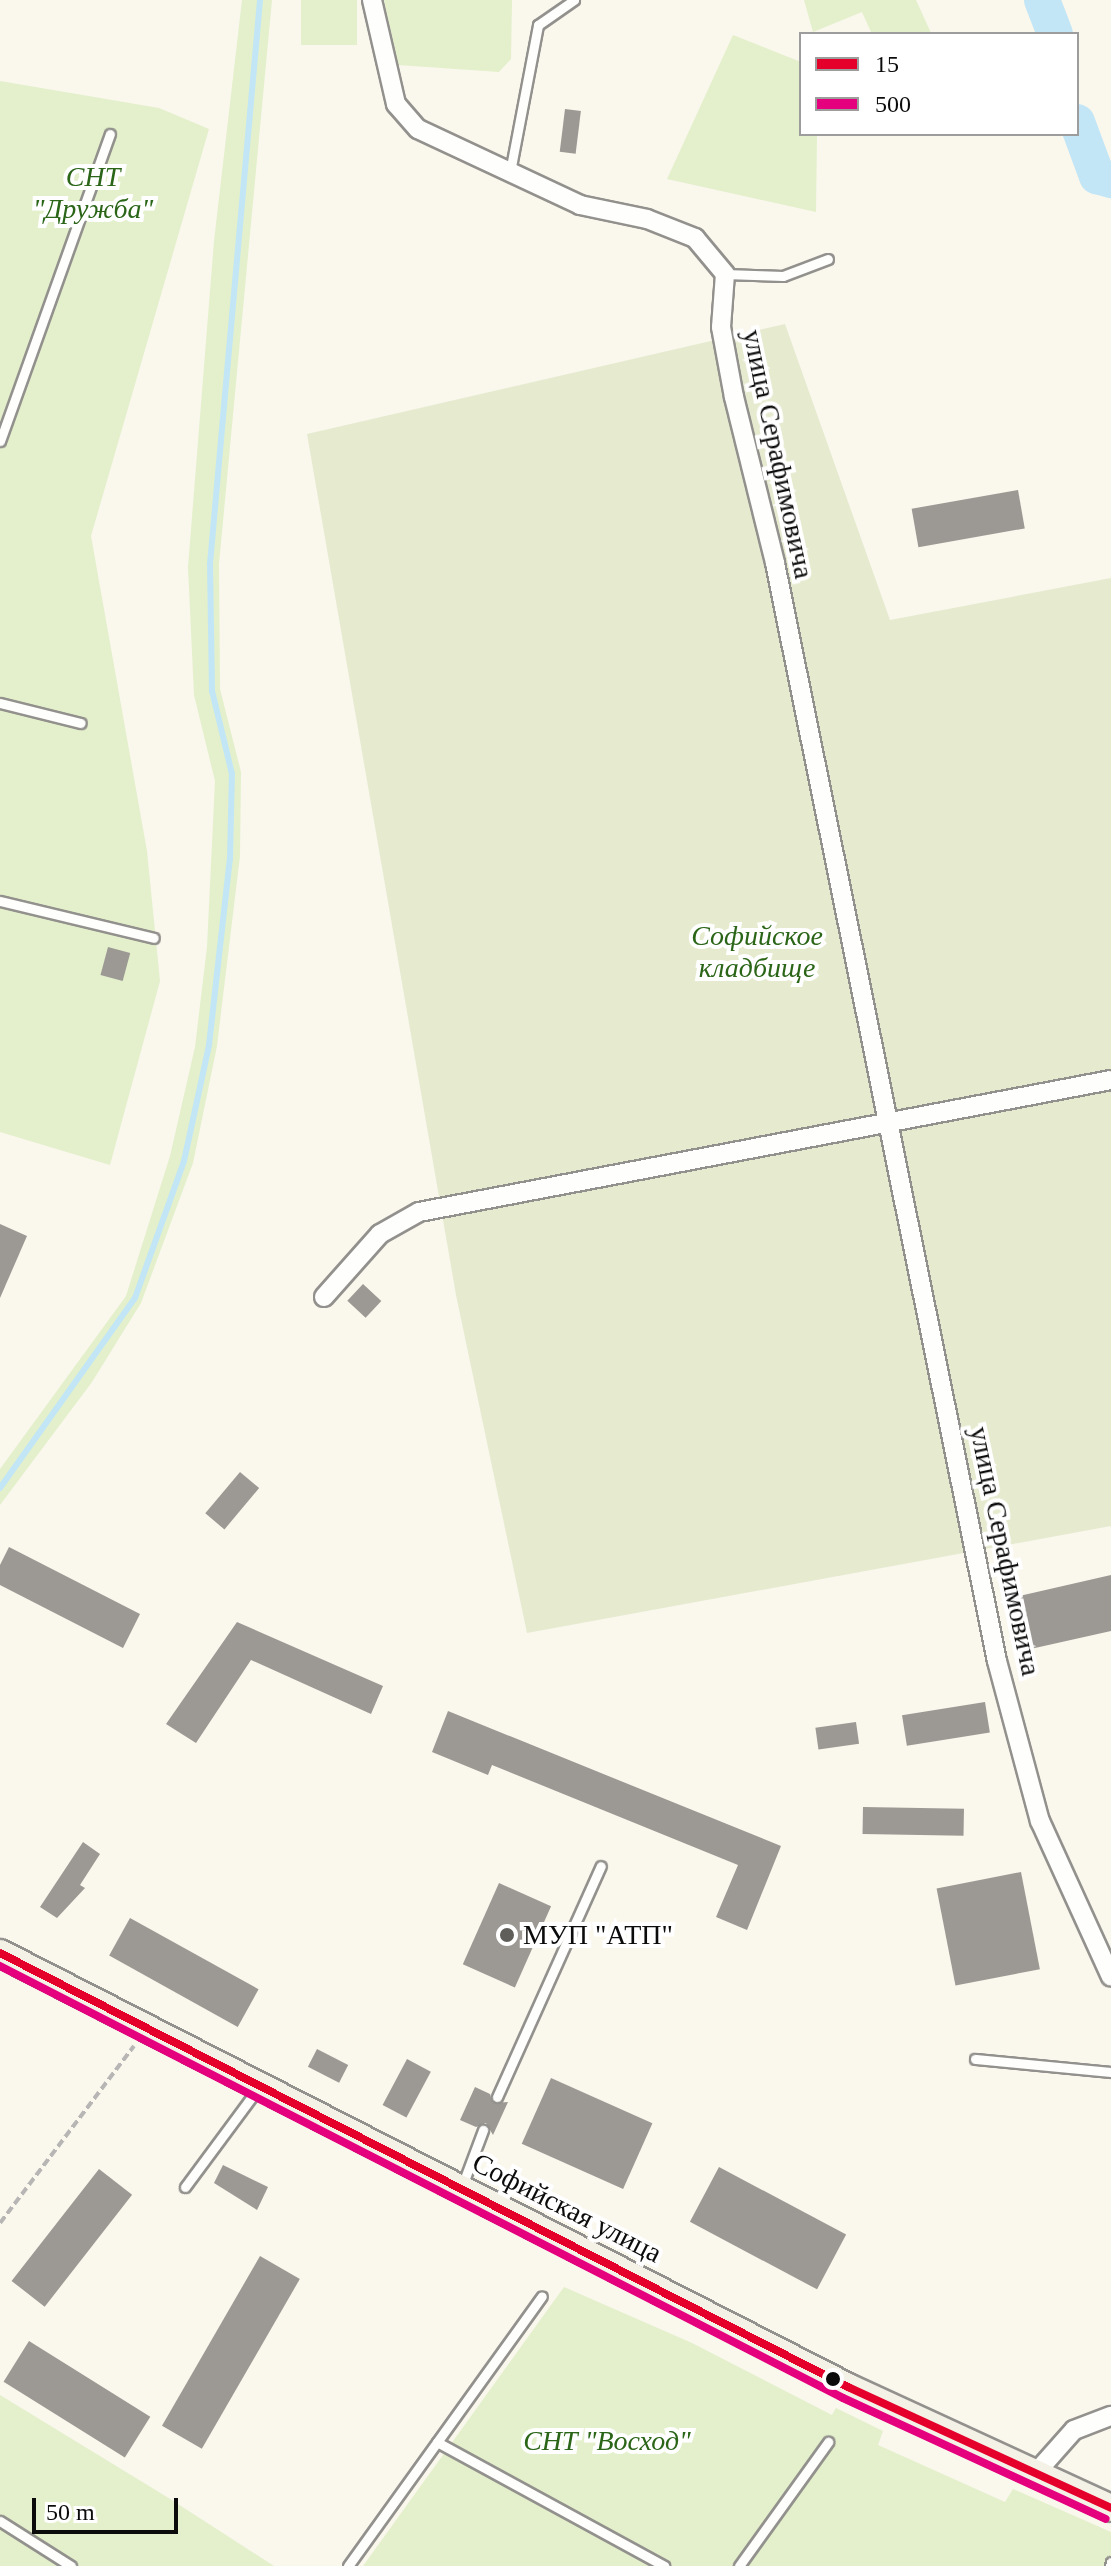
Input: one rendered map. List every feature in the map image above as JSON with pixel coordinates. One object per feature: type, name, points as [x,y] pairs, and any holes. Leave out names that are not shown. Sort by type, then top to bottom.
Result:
[{"type":"main road","name":"Софийская улица","points":[[0,1953],[848,2387],[1111,2508]]},
{"type":"street","points":[[372,0],[396,104],[418,129],[580,205],[647,219],[695,238],[725,274]]},
{"type":"street","name":"улица Серафимовича","points":[[725,274],[721,327],[734,397],[775,563],[891,1122],[997,1661],[1040,1821],[1111,1977]]},
{"type":"street","points":[[324,1297],[380,1234],[419,1212],[1111,1080]]},
{"type":"street","points":[[1034,2475],[1074,2430],[1111,2416]]},
{"type":"lane","points":[[510,172],[538,25],[574,0]]},
{"type":"lane","points":[[0,441],[110,134]]},
{"type":"lane","points":[[725,274],[783,276],[828,259]]},
{"type":"lane","points":[[0,703],[81,723]]},
{"type":"lane","points":[[0,901],[154,938]]},
{"type":"lane","points":[[497,2097],[601,1866]]},
{"type":"lane","points":[[975,2059],[1111,2072]]},
{"type":"lane","points":[[185,2187],[259,2086]]},
{"type":"lane","points":[[461,2189],[483,2130]]},
{"type":"lane","points":[[348,2566],[542,2296]]},
{"type":"lane","points":[[437,2442],[664,2566]]},
{"type":"lane","points":[[739,2566],[828,2442]]},
{"type":"lane","points":[[0,2521],[71,2566]]},
{"type":"path","points":[[0,2223],[147,2028]]},
{"type":"green space","points":[[242,0],[272,0],[219,564],[220,689],[241,772],[240,856],[217,1046],[193,1163],[141,1303],[92,1382],[0,1505],[0,1469],[126,1296],[170,1156],[195,1047],[207,947],[215,781],[194,695],[188,567],[214,241]]},
{"type":"green space","points":[[301,0],[357,0],[357,45],[301,45]]},
{"type":"green space","points":[[384,0],[512,0],[511,59],[499,72],[398,65]]},
{"type":"green space","points":[[804,0],[916,0],[931,32],[871,32],[862,12],[813,32]]},
{"type":"green space","points":[[733,35],[799,61],[799,136],[817,136],[816,212],[667,179]]},
{"type":"green space","name":"СНТ \"Дружба\"","points":[[0,81],[159,108],[209,129],[91,536],[147,851],[160,981],[110,1165],[0,1132]]},
{"type":"green space","name":"Софийское кладбище","points":[[785,324],[890,620],[1111,578],[1111,1526],[527,1633],[456,1295],[307,434]]},
{"type":"green space","name":"СНТ \"Восход\"","points":[[564,2287],[692,2343],[832,2415],[836,2408],[883,2431],[878,2445],[1005,2502],[1013,2489],[1111,2532],[1111,2566],[363,2566]]},
{"type":"green space","points":[[0,2395],[167,2497],[274,2566],[0,2566]]},
{"type":"building","points":[[565,109],[581,111],[576,154],[560,152]]},
{"type":"building","points":[[1018,490],[1025,528],[918,547],[912,509]]},
{"type":"building","points":[[108,947],[130,953],[123,981],[100,975]]},
{"type":"building","points":[[0,1224],[27,1236],[0,1298]]},
{"type":"building","points":[[363,1284],[381,1301],[366,1318],[347,1301]]},
{"type":"building","points":[[240,1472],[259,1488],[224,1529],[205,1513]]},
{"type":"building","points":[[9,1547],[140,1614],[123,1648],[0,1585],[0,1565]]},
{"type":"building","points":[[1111,1575],[1111,1631],[1026,1650],[1015,1597]]},
{"type":"building","points":[[237,1622],[383,1686],[371,1714],[251,1660],[196,1743],[166,1724]]},
{"type":"building","points":[[985,1702],[990,1733],[907,1746],[902,1715]]},
{"type":"building","points":[[448,1711],[781,1846],[747,1930],[716,1917],[738,1865],[492,1765],[488,1775],[432,1752]]},
{"type":"building","points":[[856,1722],[859,1744],[818,1749],[815,1728]]},
{"type":"building","points":[[863,1807],[964,1809],[964,1836],[863,1834]]},
{"type":"building","points":[[83,1842],[100,1854],[80,1885],[85,1888],[57,1918],[40,1907]]},
{"type":"building","points":[[1021,1872],[1040,1969],[955,1986],[937,1888]]},
{"type":"building","name":"МУП \"АТП\"","points":[[499,1883],[551,1906],[515,1987],[463,1964]]},
{"type":"building","points":[[130,1918],[259,1989],[238,2027],[109,1956]]},
{"type":"building","points":[[317,2049],[348,2065],[339,2083],[308,2067]]},
{"type":"building","points":[[407,2059],[431,2072],[406,2118],[383,2105]]},
{"type":"building","points":[[551,2078],[652,2123],[623,2189],[522,2144]]},
{"type":"building","points":[[475,2087],[490,2094],[493,2103],[508,2102],[493,2135],[486,2123],[476,2127],[460,2120]]},
{"type":"building","points":[[223,2165],[268,2187],[257,2210],[214,2183]]},
{"type":"building","points":[[719,2167],[846,2235],[817,2289],[690,2222]]},
{"type":"building","points":[[99,2169],[132,2195],[45,2307],[12,2281]]},
{"type":"building","points":[[260,2256],[300,2279],[202,2449],[162,2426]]},
{"type":"building","points":[[29,2341],[150,2417],[125,2457],[4,2382]]},
{"type":"waterway","points":[[0,1488],[135,1298],[184,1161],[209,1045],[230,859],[232,774],[212,691],[210,564],[260,0]]},
{"type":"waterway","points":[[1042,0],[1054,32]]},
{"type":"waterway","points":[[1079,127],[1097,176],[1111,180]]},
{"type":"transit line","name":"15","points":[[0,1953],[848,2387],[1111,2508]]},
{"type":"transit line","name":"500","points":[[0,1966],[843,2398],[1106,2519]]},
{"type":"place","name":"МУП \"АТП\"","points":[[507,1935]]}]
